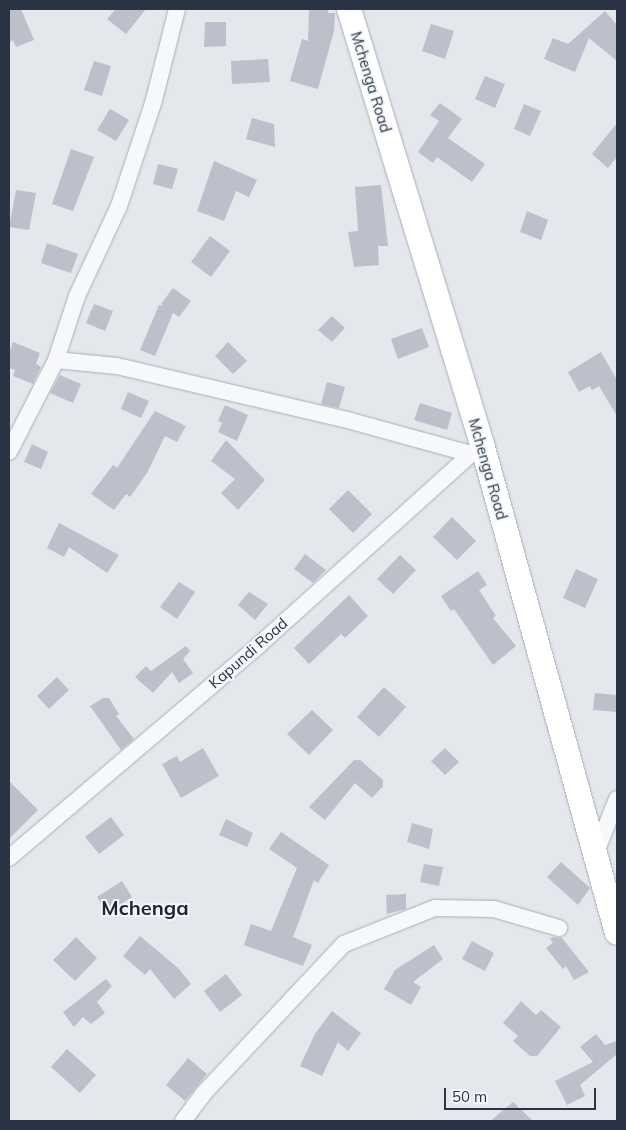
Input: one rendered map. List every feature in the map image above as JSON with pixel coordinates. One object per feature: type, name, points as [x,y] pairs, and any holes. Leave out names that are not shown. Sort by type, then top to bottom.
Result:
[{"type":"street","points":[[9,452],[56,360],[77,296],[119,206],[154,100],[178,9]]},
{"type":"street","name":"Mchenga Road","points":[[348,9],[617,933]]},
{"type":"street","points":[[56,360],[117,366],[476,449]]},
{"type":"street","name":"Kapundi Road","points":[[9,858],[259,644],[476,449]]},
{"type":"street","points":[[594,856],[617,799]]},
{"type":"street","points":[[182,1121],[202,1094],[344,944],[435,908],[494,909],[558,928]]},
{"type":"building","points":[[9,9],[21,9],[34,40],[16,47],[13,40],[9,43]]},
{"type":"building","points":[[116,9],[146,9],[126,34],[107,19]]},
{"type":"building","points":[[309,9],[328,9],[328,13],[335,13],[334,31],[318,89],[290,81],[302,39],[308,41]]},
{"type":"building","points":[[605,11],[617,25],[617,61],[589,38],[575,72],[544,59],[553,38],[568,44]]},
{"type":"building","points":[[205,22],[226,22],[226,46],[204,47]]},
{"type":"building","points":[[431,24],[454,31],[445,59],[422,51]]},
{"type":"building","points":[[268,59],[270,82],[232,84],[231,61]]},
{"type":"building","points":[[94,61],[111,66],[102,96],[84,90]]},
{"type":"building","points":[[485,76],[505,84],[495,108],[475,99]]},
{"type":"building","points":[[440,103],[462,119],[448,138],[485,164],[472,182],[437,157],[433,163],[418,152],[439,121],[430,115]]},
{"type":"building","points":[[524,104],[541,111],[530,136],[514,129]]},
{"type":"building","points":[[110,109],[129,120],[116,141],[97,130]]},
{"type":"building","points":[[252,118],[274,124],[275,147],[246,139]]},
{"type":"building","points":[[617,123],[617,157],[608,168],[592,154]]},
{"type":"building","points":[[71,149],[94,157],[73,211],[52,204]]},
{"type":"building","points":[[214,161],[257,180],[249,197],[236,191],[224,221],[197,211]]},
{"type":"building","points":[[158,164],[178,169],[172,189],[153,184]]},
{"type":"building","points":[[381,185],[388,246],[378,246],[379,265],[354,267],[348,232],[358,231],[355,187]]},
{"type":"building","points":[[16,190],[36,193],[29,230],[9,227]]},
{"type":"building","points":[[527,211],[548,220],[541,240],[520,232]]},
{"type":"building","points":[[210,236],[230,251],[211,277],[191,262]]},
{"type":"building","points":[[47,243],[78,254],[71,273],[41,263]]},
{"type":"building","points":[[173,288],[191,301],[179,317],[173,313],[155,356],[140,350],[159,305],[164,306],[161,304]]},
{"type":"building","points":[[94,304],[113,311],[105,331],[86,323]]},
{"type":"building","points":[[332,316],[345,328],[332,342],[318,330]]},
{"type":"building","points":[[422,328],[429,347],[398,359],[391,339]]},
{"type":"building","points":[[13,342],[40,353],[36,364],[41,367],[33,384],[13,376],[15,370],[9,368],[9,353]]},
{"type":"building","points":[[228,342],[247,361],[233,374],[215,356]]},
{"type":"building","points":[[601,352],[617,380],[617,416],[599,386],[592,390],[590,386],[579,392],[568,372]]},
{"type":"building","points":[[60,375],[81,384],[73,403],[50,393]]},
{"type":"building","points":[[327,382],[345,387],[339,408],[321,404]]},
{"type":"building","points":[[128,392],[149,401],[141,418],[121,409]]},
{"type":"building","points":[[420,403],[452,413],[447,430],[414,420]]},
{"type":"building","points":[[225,405],[248,415],[237,441],[218,432],[222,423],[218,421]]},
{"type":"building","points":[[155,411],[186,426],[177,442],[165,436],[147,473],[130,497],[126,494],[114,510],[91,494],[113,465],[117,468]]},
{"type":"building","points":[[226,440],[265,480],[238,510],[221,493],[235,479],[211,461]]},
{"type":"building","points":[[32,444],[48,452],[41,469],[24,462]]},
{"type":"building","points":[[348,490],[372,514],[353,533],[329,509]]},
{"type":"building","points":[[452,517],[476,541],[457,560],[433,537]]},
{"type":"building","points":[[59,523],[119,555],[107,573],[69,547],[64,557],[47,548]]},
{"type":"building","points":[[305,554],[326,570],[313,583],[294,569]]},
{"type":"building","points":[[400,555],[416,570],[393,594],[377,579]]},
{"type":"building","points":[[576,569],[598,579],[585,608],[563,598]]},
{"type":"building","points":[[478,571],[487,585],[479,590],[496,616],[493,618],[516,646],[493,665],[454,609],[451,611],[441,596]]},
{"type":"building","points":[[179,582],[195,592],[177,619],[160,607]]},
{"type":"building","points":[[249,592],[268,604],[255,620],[238,605]]},
{"type":"building","points":[[349,595],[368,616],[345,638],[341,634],[309,664],[294,648]]},
{"type":"building","points":[[186,646],[190,651],[183,659],[193,673],[179,683],[172,672],[153,693],[135,677],[146,666],[151,671]]},
{"type":"building","points":[[57,677],[69,690],[49,709],[37,696]]},
{"type":"building","points":[[384,687],[406,707],[379,737],[357,717]]},
{"type":"building","points":[[595,693],[617,695],[617,712],[593,710]]},
{"type":"building","points":[[103,698],[109,698],[119,714],[116,716],[134,739],[121,750],[90,706]]},
{"type":"building","points":[[312,710],[333,730],[309,755],[287,734]]},
{"type":"building","points":[[203,748],[219,776],[181,798],[162,764],[177,756],[180,762]]},
{"type":"building","points":[[445,748],[459,762],[445,775],[431,761]]},
{"type":"building","points":[[354,760],[360,760],[383,780],[383,786],[372,798],[355,783],[325,820],[309,807]]},
{"type":"building","points":[[9,781],[38,810],[9,839]]},
{"type":"building","points":[[111,817],[124,835],[99,854],[85,837]]},
{"type":"building","points":[[226,819],[253,833],[247,847],[219,835]]},
{"type":"building","points":[[412,823],[433,829],[429,849],[407,842]]},
{"type":"building","points":[[281,832],[329,865],[318,883],[314,880],[293,937],[312,945],[303,966],[244,945],[251,924],[271,931],[297,868],[269,849]]},
{"type":"building","points":[[561,862],[590,888],[578,905],[547,877]]},
{"type":"building","points":[[424,864],[443,867],[439,886],[420,882]]},
{"type":"building","points":[[122,881],[132,897],[107,913],[97,897]]},
{"type":"building","points":[[406,894],[406,909],[387,914],[386,895]]},
{"type":"building","points":[[140,936],[179,969],[191,984],[174,999],[150,969],[145,975],[123,956]]},
{"type":"building","points":[[76,937],[97,958],[75,981],[53,960]]},
{"type":"building","points":[[553,937],[562,938],[589,972],[574,980],[566,966],[563,969],[546,948],[553,943],[550,939]]},
{"type":"building","points":[[472,941],[494,953],[485,971],[462,959]]},
{"type":"building","points":[[434,945],[443,959],[413,982],[421,987],[411,1005],[384,989],[395,970]]},
{"type":"building","points":[[226,974],[242,995],[220,1012],[204,991]]},
{"type":"building","points":[[106,979],[112,986],[97,1002],[105,1013],[91,1024],[83,1017],[74,1027],[63,1012]]},
{"type":"building","points":[[521,1001],[536,1015],[541,1010],[561,1027],[537,1056],[530,1056],[513,1041],[518,1036],[503,1023]]},
{"type":"building","points":[[332,1011],[361,1033],[348,1051],[338,1042],[322,1076],[300,1066],[315,1034]]},
{"type":"building","points":[[596,1034],[605,1045],[617,1041],[617,1054],[580,1085],[585,1096],[567,1105],[555,1081],[593,1062],[580,1047]]},
{"type":"building","points":[[67,1049],[96,1075],[80,1093],[51,1067]]},
{"type":"building","points":[[188,1058],[207,1074],[185,1101],[166,1085]]},
{"type":"building","points":[[513,1102],[533,1121],[490,1121]]},
{"type":"district","name":"Mchenga","points":[[145,907]]}]
